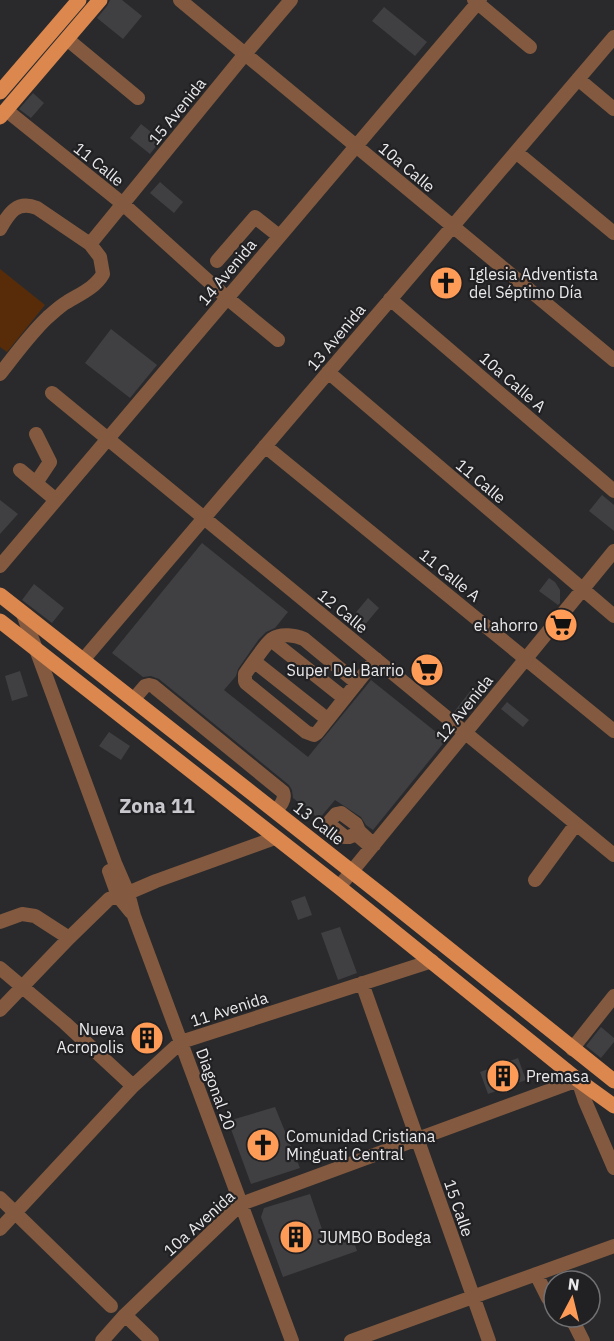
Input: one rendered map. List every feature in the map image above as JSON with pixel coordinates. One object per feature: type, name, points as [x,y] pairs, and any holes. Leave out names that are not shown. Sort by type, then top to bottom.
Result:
[{"type":"main road","points":[[0,92],[79,0]]},
{"type":"main road","points":[[3,113],[100,0]]},
{"type":"main road","name":"13 Calle","points":[[0,595],[614,1081]]},
{"type":"main road","points":[[0,621],[339,887],[578,1080],[614,1106]]},
{"type":"street","name":"10a Calle","points":[[180,0],[614,360]]},
{"type":"street","name":"15 Avenida","points":[[90,244],[291,0]]},
{"type":"street","points":[[477,1],[530,47]]},
{"type":"street","name":"14 Avenida","points":[[0,566],[477,1]]},
{"type":"street","name":"13 Avenida","points":[[83,660],[614,37]]},
{"type":"street","points":[[67,39],[138,98]]},
{"type":"street","points":[[578,78],[614,109]]},
{"type":"street","name":"11 Calle","points":[[3,113],[123,204],[227,298],[278,340]]},
{"type":"street","points":[[516,152],[614,233]]},
{"type":"street","points":[[0,229],[7,216],[17,207],[29,205],[37,208],[90,244],[100,257],[103,274],[97,283],[48,317],[0,374]]},
{"type":"street","points":[[217,261],[255,217],[279,236]]},
{"type":"street","name":"10a Calle A","points":[[390,299],[614,491]]},
{"type":"street","name":"11 Calle","points":[[328,372],[614,616]]},
{"type":"street","name":"12 Calle","points":[[52,393],[614,855]]},
{"type":"street","points":[[36,435],[50,462],[36,483]]},
{"type":"street","name":"11 Calle A","points":[[265,446],[614,731]]},
{"type":"street","points":[[20,470],[56,500]]},
{"type":"street","name":"12 Avenida","points":[[339,887],[614,551]]},
{"type":"street","name":"Diagonal 20","points":[[23,614],[30,644],[292,1341]]},
{"type":"street","points":[[357,683],[304,639],[288,635],[271,640],[244,677],[246,683],[306,732],[314,735],[317,733],[327,719],[357,683],[376,659]]},
{"type":"street","points":[[271,640],[344,698]]},
{"type":"street","name":"Diagonal 20","points":[[30,644],[115,863],[123,894]]},
{"type":"street","points":[[255,662],[327,719]]},
{"type":"street","points":[[133,700],[146,686],[153,686],[283,792],[284,800],[275,812]]},
{"type":"street","points":[[536,880],[576,824]]},
{"type":"street","points":[[0,1010],[109,899],[275,838]]},
{"type":"street","points":[[115,863],[126,881],[131,884],[156,881]]},
{"type":"street","points":[[0,922],[22,914],[35,916],[69,938]]},
{"type":"street","name":"11 Avenida","points":[[0,1229],[133,1086],[181,1042],[432,961]]},
{"type":"street","points":[[0,968],[65,1023],[133,1086]]},
{"type":"street","name":"15 Calle","points":[[362,983],[489,1341]]},
{"type":"street","points":[[572,1049],[614,996]]},
{"type":"street","points":[[578,1080],[585,1101],[612,1158]]},
{"type":"street","name":"10a Avenida","points":[[102,1341],[125,1315],[241,1204],[578,1080]]},
{"type":"street","points":[[0,1198],[111,1306]]},
{"type":"street","points":[[351,1341],[614,1246]]},
{"type":"street","points":[[536,1274],[542,1286]]},
{"type":"street","points":[[125,1315],[153,1341]]},
{"type":"shaded area","points":[[0,269],[45,305],[7,352],[0,347]]},
{"type":"building","points":[[110,0],[122,0],[142,16],[123,39],[97,18]]},
{"type":"building","points":[[384,7],[427,42],[415,56],[372,21]]},
{"type":"building","points":[[33,93],[44,103],[31,118],[19,109]]},
{"type":"building","points":[[141,124],[161,140],[150,154],[130,138]]},
{"type":"building","points":[[160,182],[183,202],[174,213],[150,193]]},
{"type":"building","points":[[111,329],[157,365],[130,398],[85,363]]},
{"type":"building","points":[[602,495],[614,505],[614,531],[589,511]]},
{"type":"building","points":[[0,500],[18,514],[0,534]]},
{"type":"building","points":[[202,543],[288,612],[275,628],[266,632],[259,639],[238,669],[236,676],[224,690],[308,757],[371,680],[446,740],[373,830],[361,817],[335,800],[319,819],[293,798],[289,785],[159,679],[151,676],[143,677],[112,653]]},
{"type":"building","points":[[549,578],[560,590],[558,605],[539,591]]},
{"type":"building","points":[[34,584],[64,608],[52,623],[22,600]]},
{"type":"building","points":[[368,598],[379,608],[358,633],[347,623]]},
{"type":"building","name":"Super Del Barrio","points":[[430,652],[444,663],[424,687],[410,676]]},
{"type":"building","points":[[20,671],[28,696],[12,701],[5,676]]},
{"type":"building","points":[[472,689],[483,697],[472,710],[458,715],[454,712]]},
{"type":"building","points":[[507,702],[529,720],[523,727],[501,709]]},
{"type":"building","points":[[109,732],[130,746],[121,760],[99,746]]},
{"type":"building","points":[[305,896],[312,915],[298,920],[291,901]]},
{"type":"building","points":[[340,927],[357,973],[338,980],[321,933]]},
{"type":"building","name":"Nueva Acropolis","points":[[147,1026],[159,1039],[145,1050],[135,1037]]},
{"type":"building","points":[[601,1027],[614,1038],[614,1042],[601,1058],[586,1046]]},
{"type":"building","name":"Premasa","points":[[518,1058],[526,1080],[488,1094],[480,1072]]},
{"type":"building","name":"Comunidad Cristiana Minguati Central","points":[[275,1107],[300,1168],[251,1184],[228,1121]]},
{"type":"building","name":"JUMBO Bodega","points":[[310,1194],[326,1241],[351,1233],[357,1251],[283,1277],[261,1217],[264,1208]]},
{"type":"place","name":"Iglesia Adventista del Séptimo Día","points":[[446,283]]},
{"type":"place","name":"el ahorro","points":[[561,625]]},
{"type":"place","name":"Super Del Barrio","points":[[427,670]]},
{"type":"place","name":"Nueva Acropolis","points":[[147,1038]]},
{"type":"place","name":"Premasa","points":[[503,1076]]},
{"type":"place","name":"Comunidad Cristiana Minguati Central","points":[[263,1145]]},
{"type":"place","name":"JUMBO Bodega","points":[[296,1237]]},
{"type":"district","name":"Zona 11","points":[[157,806]]}]
